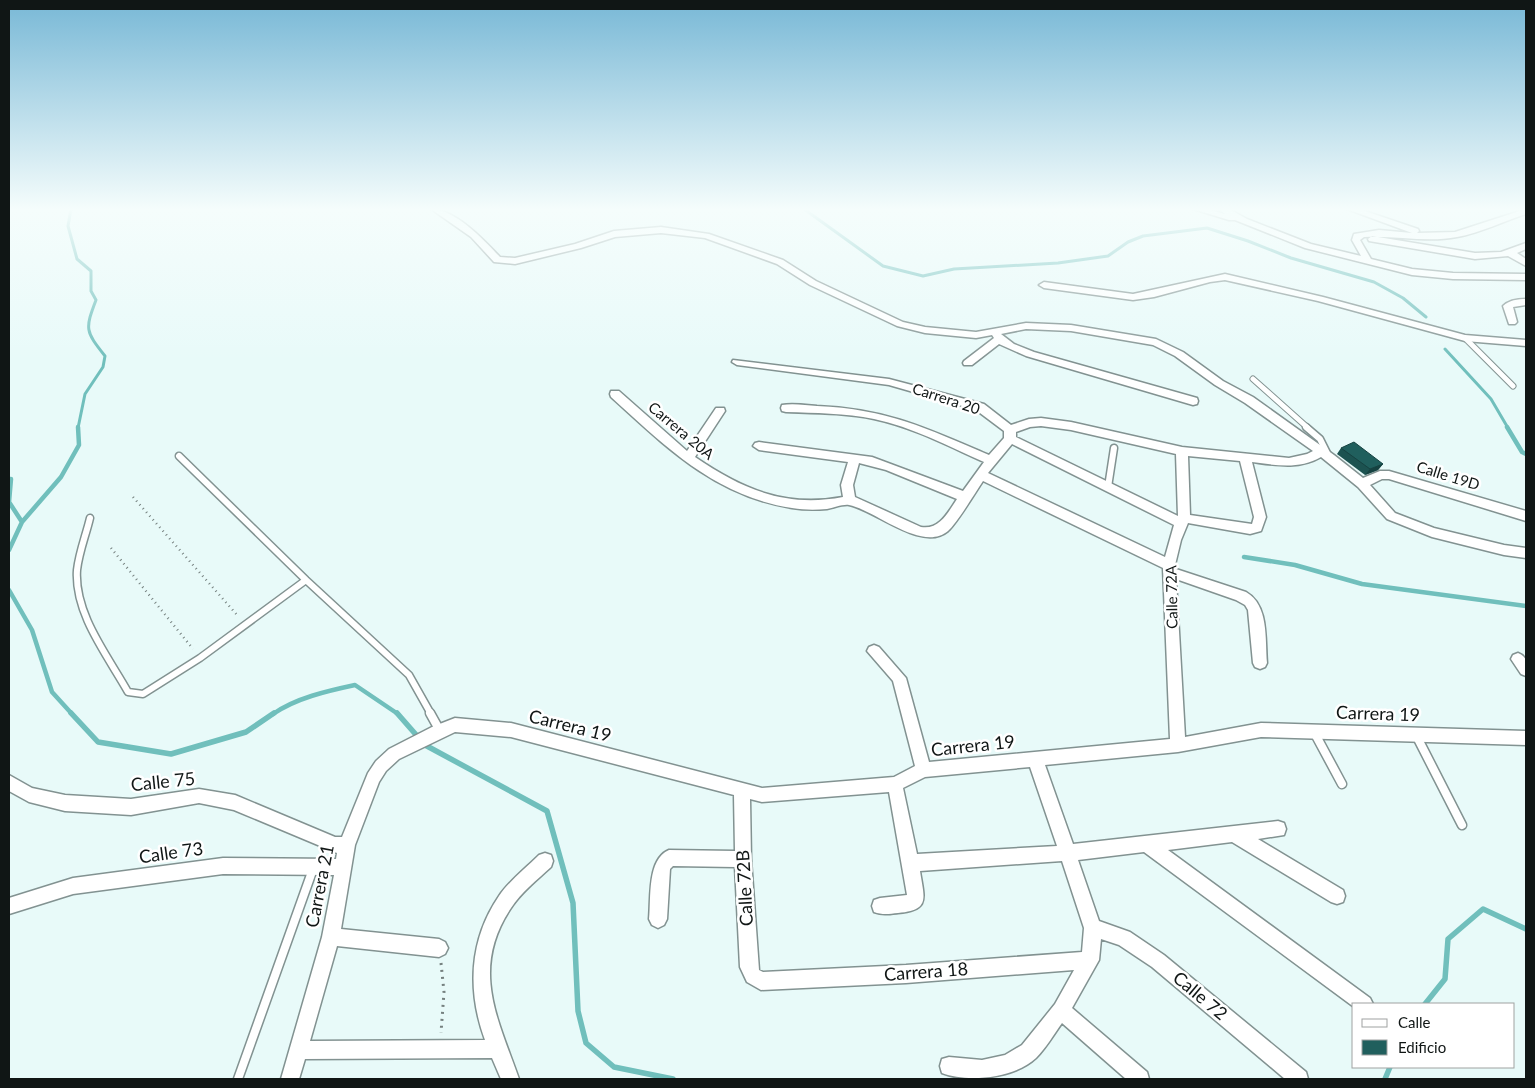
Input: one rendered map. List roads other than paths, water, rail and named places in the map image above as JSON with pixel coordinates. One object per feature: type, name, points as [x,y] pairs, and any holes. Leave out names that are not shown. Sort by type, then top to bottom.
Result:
[{"type":"street","points":[[497,260],[500,262],[520,260]]},
{"type":"street","points":[[774,260],[813,283],[900,324],[942,332],[997,336],[1026,326],[1071,328],[1156,342],[1180,354],[1219,383],[1249,400],[1325,455],[1362,484],[1391,516],[1408,524],[1468,541],[1526,553]]},
{"type":"street","points":[[1363,260],[1412,272],[1453,276],[1526,277]]},
{"type":"street","points":[[1044,286],[1133,297],[1154,294],[1209,279],[1225,278],[1312,297],[1465,338],[1526,343]]},
{"type":"street","points":[[1512,322],[1508,306],[1518,302],[1526,302]]},
{"type":"street","points":[[968,363],[997,336]]},
{"type":"street","points":[[997,336],[1030,354],[1193,400]]},
{"type":"street","name":"Carrera 20","points":[[737,362],[890,382],[980,407],[1010,435],[1108,487],[1182,520],[1250,529],[1257,528],[1260,517],[1245,458]]},
{"type":"street","name":"Carrera 20A","points":[[615,394],[688,459],[705,472],[735,488],[761,498],[797,505],[819,506],[849,500]]},
{"type":"street","points":[[786,408],[871,414],[904,423],[990,460]]},
{"type":"street","points":[[688,459],[720,411]]},
{"type":"street","points":[[855,458],[847,486],[849,500],[919,531],[929,533],[943,528],[990,460],[1010,435],[1029,423],[1041,422],[1071,426],[1182,451],[1245,458],[1289,462],[1325,455]]},
{"type":"street","points":[[759,446],[855,458],[890,467],[965,497]]},
{"type":"street","name":"Calle 72A","points":[[1178,745],[1170,568],[1174,540],[1185,512],[1182,451]]},
{"type":"street","points":[[981,475],[1170,568],[1250,601],[1255,609],[1260,663]]},
{"type":"street","name":"Calle 19D","points":[[1362,484],[1380,475],[1389,475],[1526,516]]},
{"type":"street","points":[[874,651],[899,678],[924,770]]},
{"type":"street","name":"Carrera 19","points":[[438,732],[455,725],[512,730],[742,789],[762,796],[895,784],[924,770],[1178,745],[1261,730],[1526,738]]},
{"type":"street","name":"Carrera 21","points":[[290,1079],[331,937],[347,845],[373,778],[381,766],[394,754],[438,732]]},
{"type":"street","points":[[949,1066],[982,1069],[1008,1064],[1029,1052],[1061,1010],[1090,960],[1093,928],[1034,758]]},
{"type":"street","name":"Calle 75","points":[[9,782],[29,795],[65,803],[131,807],[199,796],[236,803],[335,845],[347,845]]},
{"type":"street","points":[[880,906],[914,902],[911,863],[895,784]]},
{"type":"street","name":"Calle 72B","points":[[742,789],[743,859],[749,967],[753,976],[761,981]]},
{"type":"street","points":[[911,863],[1068,853],[1278,829]]},
{"type":"street","points":[[1234,834],[1337,896]]},
{"type":"street","points":[[1145,844],[1363,1003]]},
{"type":"street","points":[[658,919],[662,866],[669,858],[743,859]]},
{"type":"street","points":[[510,1079],[496,1049],[484,1007],[481,964],[484,944],[492,924],[506,901],[545,861]]},
{"type":"street","name":"Calle 73","points":[[9,906],[73,886],[223,866],[342,867]]},
{"type":"street","name":"Calle 72","points":[[1093,928],[1124,938],[1158,961],[1298,1079]]},
{"type":"street","points":[[331,937],[439,948]]},
{"type":"street","name":"Carrera 18","points":[[761,981],[906,974],[1090,960]]},
{"type":"street","points":[[1061,1010],[1140,1079]]},
{"type":"street","points":[[299,1050],[496,1049]]},
{"type":"lane","points":[[1465,338],[1513,386]]},
{"type":"lane","points":[[1253,379],[1320,439],[1325,455]]},
{"type":"lane","points":[[1108,487],[1114,448]]},
{"type":"lane","points":[[179,456],[306,580],[409,675],[438,732]]},
{"type":"lane","points":[[90,518],[76,573],[78,590],[83,609],[128,692],[143,694],[200,658],[306,580]]},
{"type":"lane","points":[[1314,731],[1342,784]]},
{"type":"lane","points":[[1416,734],[1462,825]]},
{"type":"lane","points":[[238,1079],[314,867]]},
{"type":"waterway","points":[[78,260],[91,271],[91,291],[96,300],[90,317],[89,330],[90,335],[105,356],[103,367],[85,394],[78,428]]},
{"type":"waterway","points":[[874,260],[883,266],[923,276],[954,269],[1058,263],[1081,260]]},
{"type":"waterway","points":[[1297,260],[1374,282],[1403,298],[1426,317]]},
{"type":"waterway","points":[[1445,349],[1491,399],[1508,428]]},
{"type":"waterway","points":[[1507,427],[1522,452],[1526,454]]},
{"type":"waterway","points":[[22,522],[61,477],[79,445],[78,428]]},
{"type":"waterway","points":[[9,479],[11,479],[9,502],[22,522]]},
{"type":"waterway","points":[[9,550],[22,522]]},
{"type":"waterway","points":[[1244,557],[1295,565],[1362,584],[1526,606]]},
{"type":"waterway","points":[[9,590],[32,630],[52,692],[72,714]]},
{"type":"waterway","points":[[273,714],[302,699],[355,685],[398,714]]},
{"type":"waterway","points":[[71,713],[98,742],[171,754],[246,732],[274,713]]},
{"type":"waterway","points":[[398,714],[425,745],[547,811],[573,903],[578,1011],[586,1043],[614,1067],[673,1079]]},
{"type":"waterway","points":[[1426,1003],[1445,979],[1448,939],[1483,909],[1526,929]]},
{"type":"waterway","points":[[1385,1079],[1390,1068]]}]
